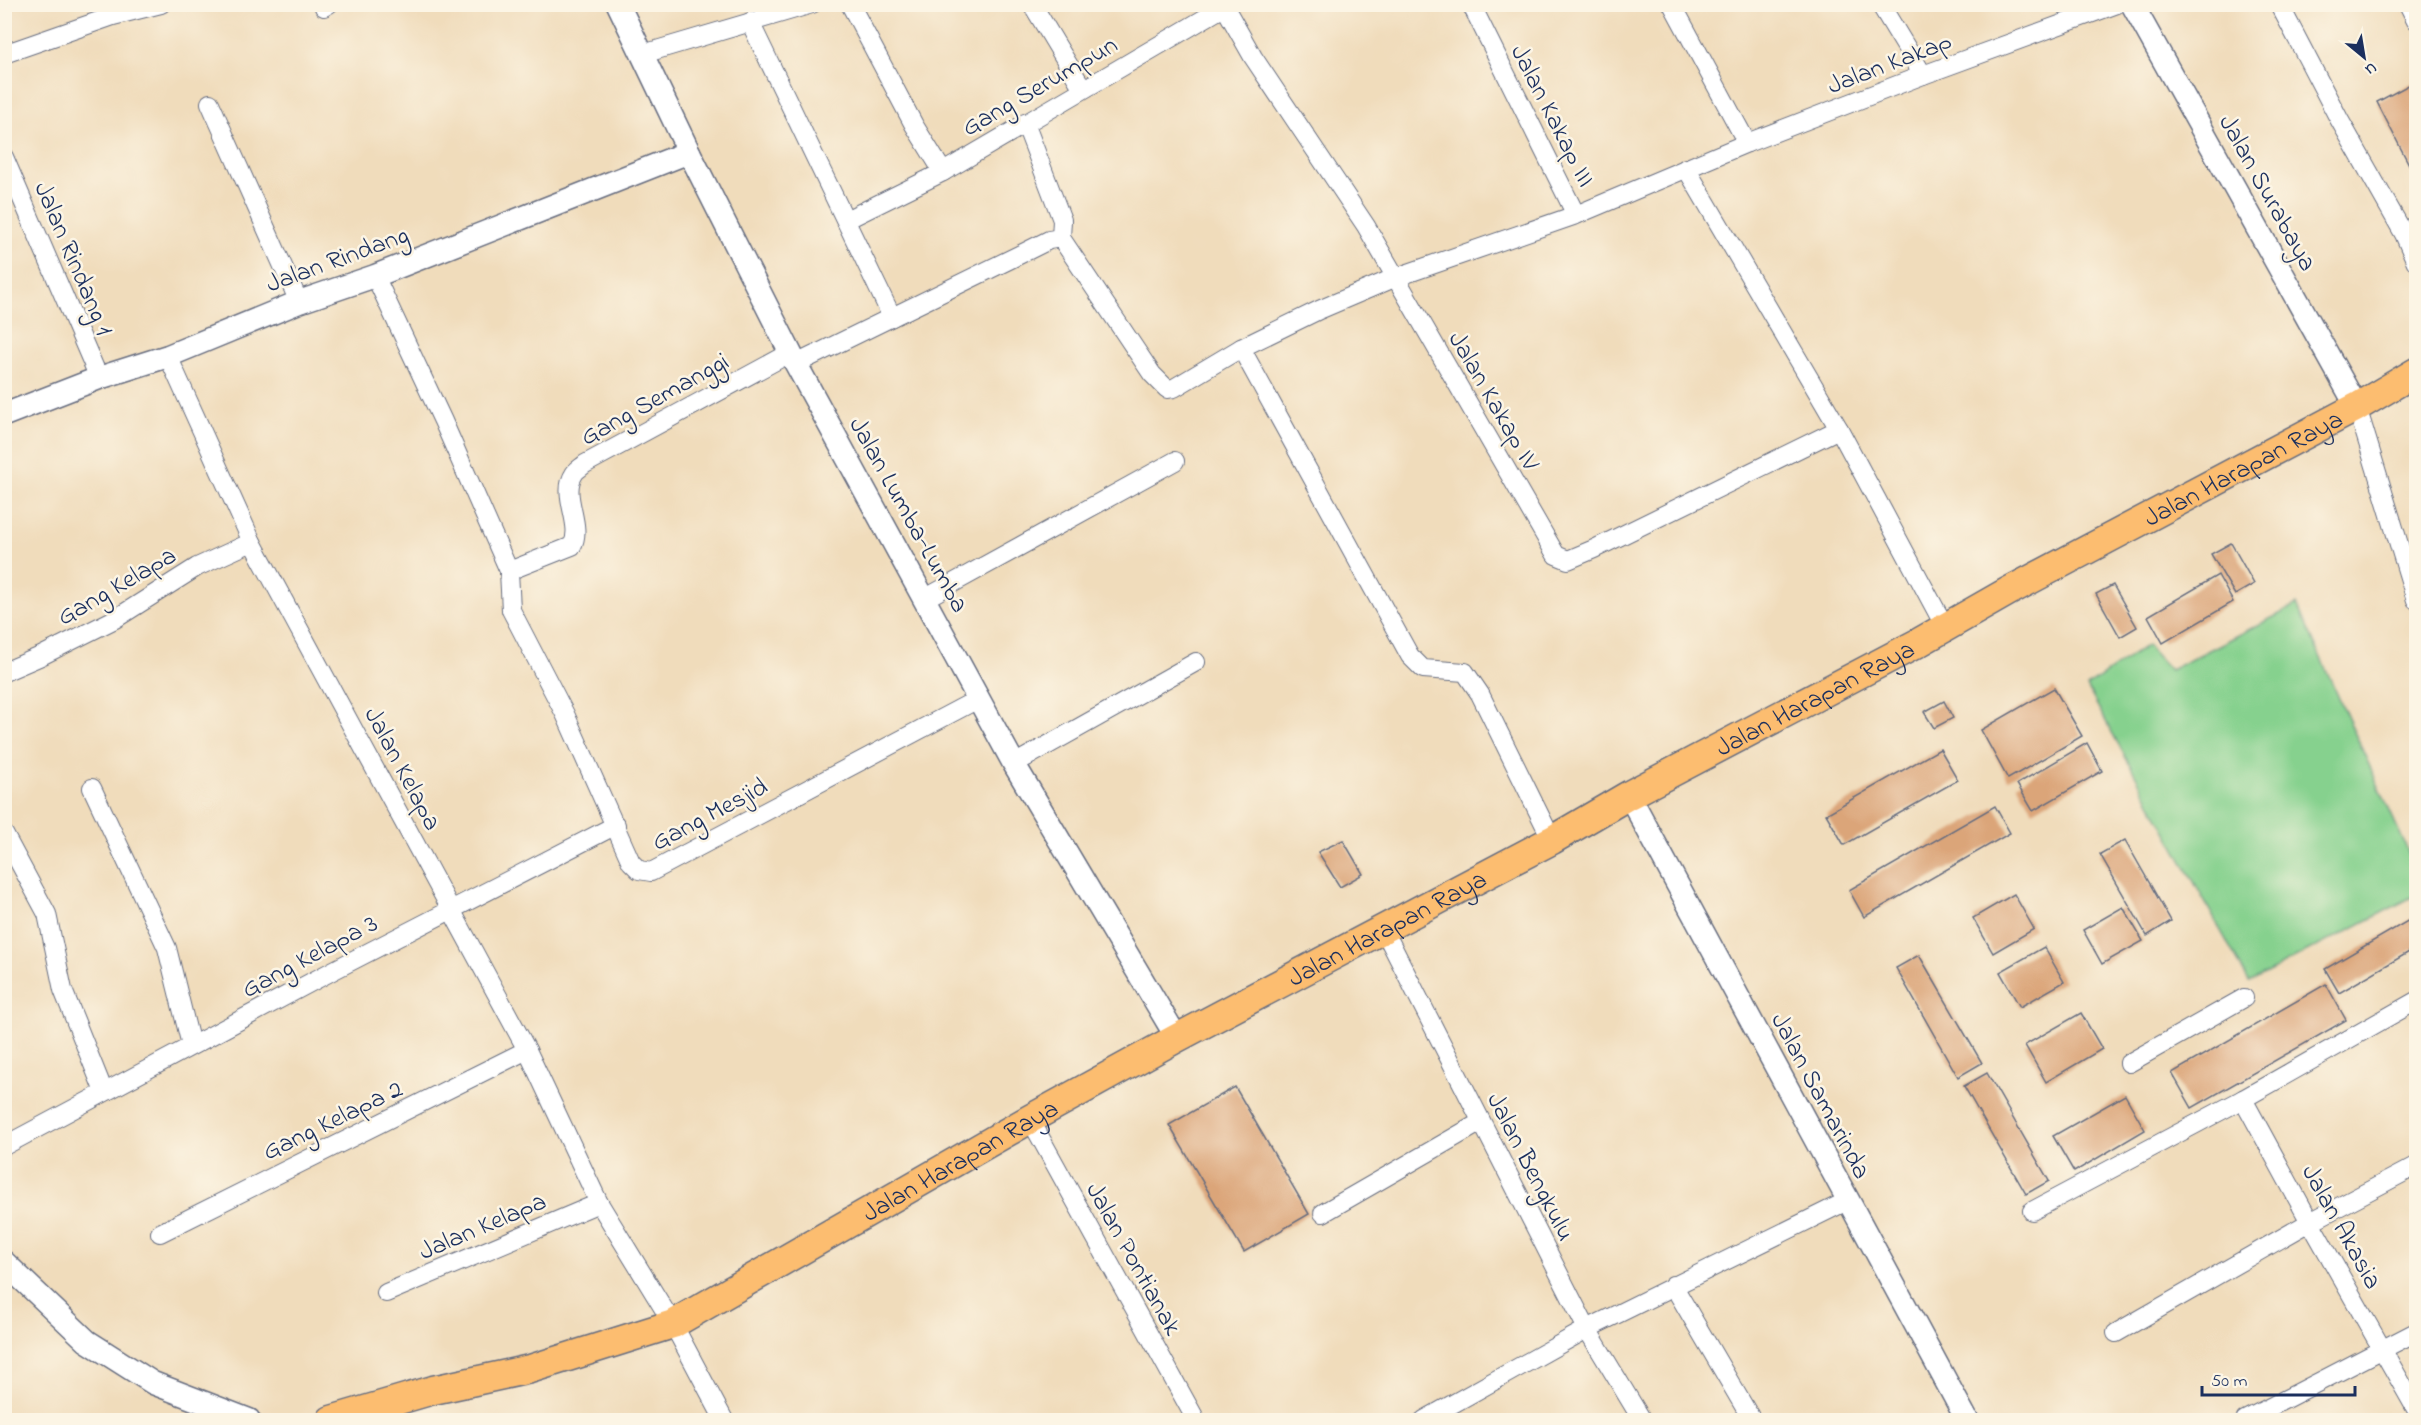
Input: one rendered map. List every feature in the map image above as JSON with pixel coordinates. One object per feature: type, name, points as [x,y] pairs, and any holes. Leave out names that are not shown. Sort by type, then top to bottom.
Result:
[{"type":"main road","name":"Jalan Harapan Raya","points":[[347,1418],[433,1390],[530,1369],[673,1324],[1030,1119],[1177,1038],[1552,840],[1629,795],[2357,407],[2416,372]]},
{"type":"street","points":[[4,54],[112,16],[161,4]]},
{"type":"street","name":"Jalan Lumba-Lumba","points":[[618,4],[688,152],[793,358],[1014,764],[1177,1038]]},
{"type":"street","points":[[643,54],[812,4]]},
{"type":"street","points":[[850,4],[914,125],[943,172]]},
{"type":"street","points":[[1032,4],[1083,89]]},
{"type":"street","name":"Jalan Kakap III","points":[[1470,4],[1576,215]]},
{"type":"street","points":[[1672,4],[1747,143]]},
{"type":"street","points":[[1880,4],[1923,75]]},
{"type":"street","name":"Jalan Kakap","points":[[1241,348],[1319,310],[1394,278],[1576,215],[1747,143],[2117,4]]},
{"type":"street","name":"Jalan Surabaya","points":[[2132,4],[2357,407]]},
{"type":"street","points":[[2280,4],[2339,118],[2404,234],[2416,262]]},
{"type":"street","points":[[2408,4],[2416,20]]},
{"type":"street","name":"Gang Serumpun","points":[[846,220],[943,172],[1224,6]]},
{"type":"street","name":"Jalan Kakap IV","points":[[1224,6],[1253,57],[1366,226],[1556,555],[1568,560],[1839,429]]},
{"type":"street","points":[[750,22],[892,317]]},
{"type":"street","points":[[210,103],[299,302]]},
{"type":"street","points":[[1025,123],[1062,220],[1060,238],[1152,374],[1167,389],[1174,388],[1241,348],[1410,656],[1423,669],[1465,672],[1480,694],[1552,840]]},
{"type":"street","name":"Jalan Rindang","points":[[4,415],[99,378],[168,356],[299,302],[375,276],[688,152]]},
{"type":"street","name":"Jalan Rindang 1","points":[[4,157],[99,378]]},
{"type":"street","points":[[1686,168],[1839,429],[1945,627]]},
{"type":"street","points":[[793,358],[892,317],[1049,240],[1060,238]]},
{"type":"street","points":[[375,276],[443,421],[509,571],[511,610],[565,714],[616,825]]},
{"type":"street","name":"Jalan Kelapa","points":[[168,356],[252,542],[527,1050],[599,1203],[673,1324],[724,1420]]},
{"type":"street","name":"Gang Semanggi","points":[[509,571],[572,546],[575,535],[570,490],[573,474],[585,464],[793,358]]},
{"type":"street","points":[[2357,407],[2416,600]]},
{"type":"street","points":[[924,599],[1175,461]]},
{"type":"street","name":"Gang Kelapa","points":[[4,672],[41,657],[115,619],[196,567],[252,542]]},
{"type":"street","points":[[1014,764],[1196,662]]},
{"type":"street","name":"Gang Mesjid","points":[[451,910],[616,825],[631,862],[639,870],[651,872],[978,699]]},
{"type":"street","points":[[92,788],[167,948],[191,1045]]},
{"type":"street","name":"Jalan Samarinda","points":[[1629,795],[1846,1200],[1968,1420]]},
{"type":"street","points":[[4,834],[47,914],[63,990],[104,1092]]},
{"type":"street","name":"Gang Kelapa 3","points":[[4,1146],[191,1045],[451,910]]},
{"type":"street","name":"Jalan Bengkulu","points":[[1384,930],[1587,1329],[1642,1420]]},
{"type":"street","points":[[2129,1063],[2244,998]]},
{"type":"street","points":[[2032,1211],[2243,1099],[2416,1001]]},
{"type":"street","name":"Gang Kelapa 2","points":[[160,1233],[527,1050]]},
{"type":"street","name":"Jalan Akasia","points":[[2243,1099],[2416,1409]]},
{"type":"street","name":"Jalan Pontianak","points":[[1030,1119],[1196,1420]]},
{"type":"street","points":[[1323,1213],[1481,1122]]},
{"type":"street","points":[[2116,1333],[2310,1222],[2416,1166]]},
{"type":"street","points":[[1424,1420],[1587,1329],[1846,1200]]},
{"type":"street","name":"Jalan Kelapa","points":[[386,1293],[599,1203]]},
{"type":"street","points":[[4,1262],[87,1341],[153,1383],[249,1420]]},
{"type":"street","points":[[1673,1285],[1752,1420]]},
{"type":"street","points":[[2245,1420],[2416,1332]]},
{"type":"green space","points":[[2297,605],[2416,869],[2416,895],[2249,982],[2087,687],[2147,645],[2170,670]]},
{"type":"building","points":[[2416,81],[2416,178],[2377,102]]},
{"type":"building","points":[[2231,543],[2254,584],[2235,595],[2211,554]]},
{"type":"building","points":[[2218,575],[2233,602],[2163,643],[2148,616]]},
{"type":"building","points":[[2113,585],[2137,627],[2120,637],[2096,594]]},
{"type":"building","points":[[2054,688],[2082,736],[2008,779],[1981,730]]},
{"type":"building","points":[[1944,701],[1953,718],[1934,728],[1924,712]]},
{"type":"building","points":[[2087,743],[2102,771],[2033,811],[2017,784]]},
{"type":"building","points":[[1940,749],[1958,780],[1844,845],[1826,814]]},
{"type":"building","points":[[1995,806],[2010,833],[1864,917],[1849,890]]},
{"type":"building","points":[[1343,840],[1363,874],[1340,887],[1318,852]]},
{"type":"building","points":[[2125,840],[2171,921],[2147,936],[2100,854]]},
{"type":"building","points":[[2014,894],[2034,929],[1993,953],[1973,918]]},
{"type":"building","points":[[2123,907],[2143,941],[2102,964],[2083,930]]},
{"type":"building","points":[[2416,916],[2416,948],[2339,993],[2325,969]]},
{"type":"building","points":[[2044,947],[2064,982],[2020,1007],[2000,972]]},
{"type":"building","points":[[1919,955],[1982,1063],[1958,1077],[1896,968]]},
{"type":"building","points":[[2326,984],[2346,1020],[2192,1108],[2172,1073]]},
{"type":"building","points":[[2081,1013],[2102,1049],[2046,1082],[2025,1045]]},
{"type":"building","points":[[1987,1073],[2049,1181],[2026,1194],[1964,1086]]},
{"type":"building","points":[[1235,1087],[1309,1214],[1244,1252],[1169,1125]]},
{"type":"building","points":[[2125,1095],[2145,1130],[2074,1172],[2053,1136]]}]
